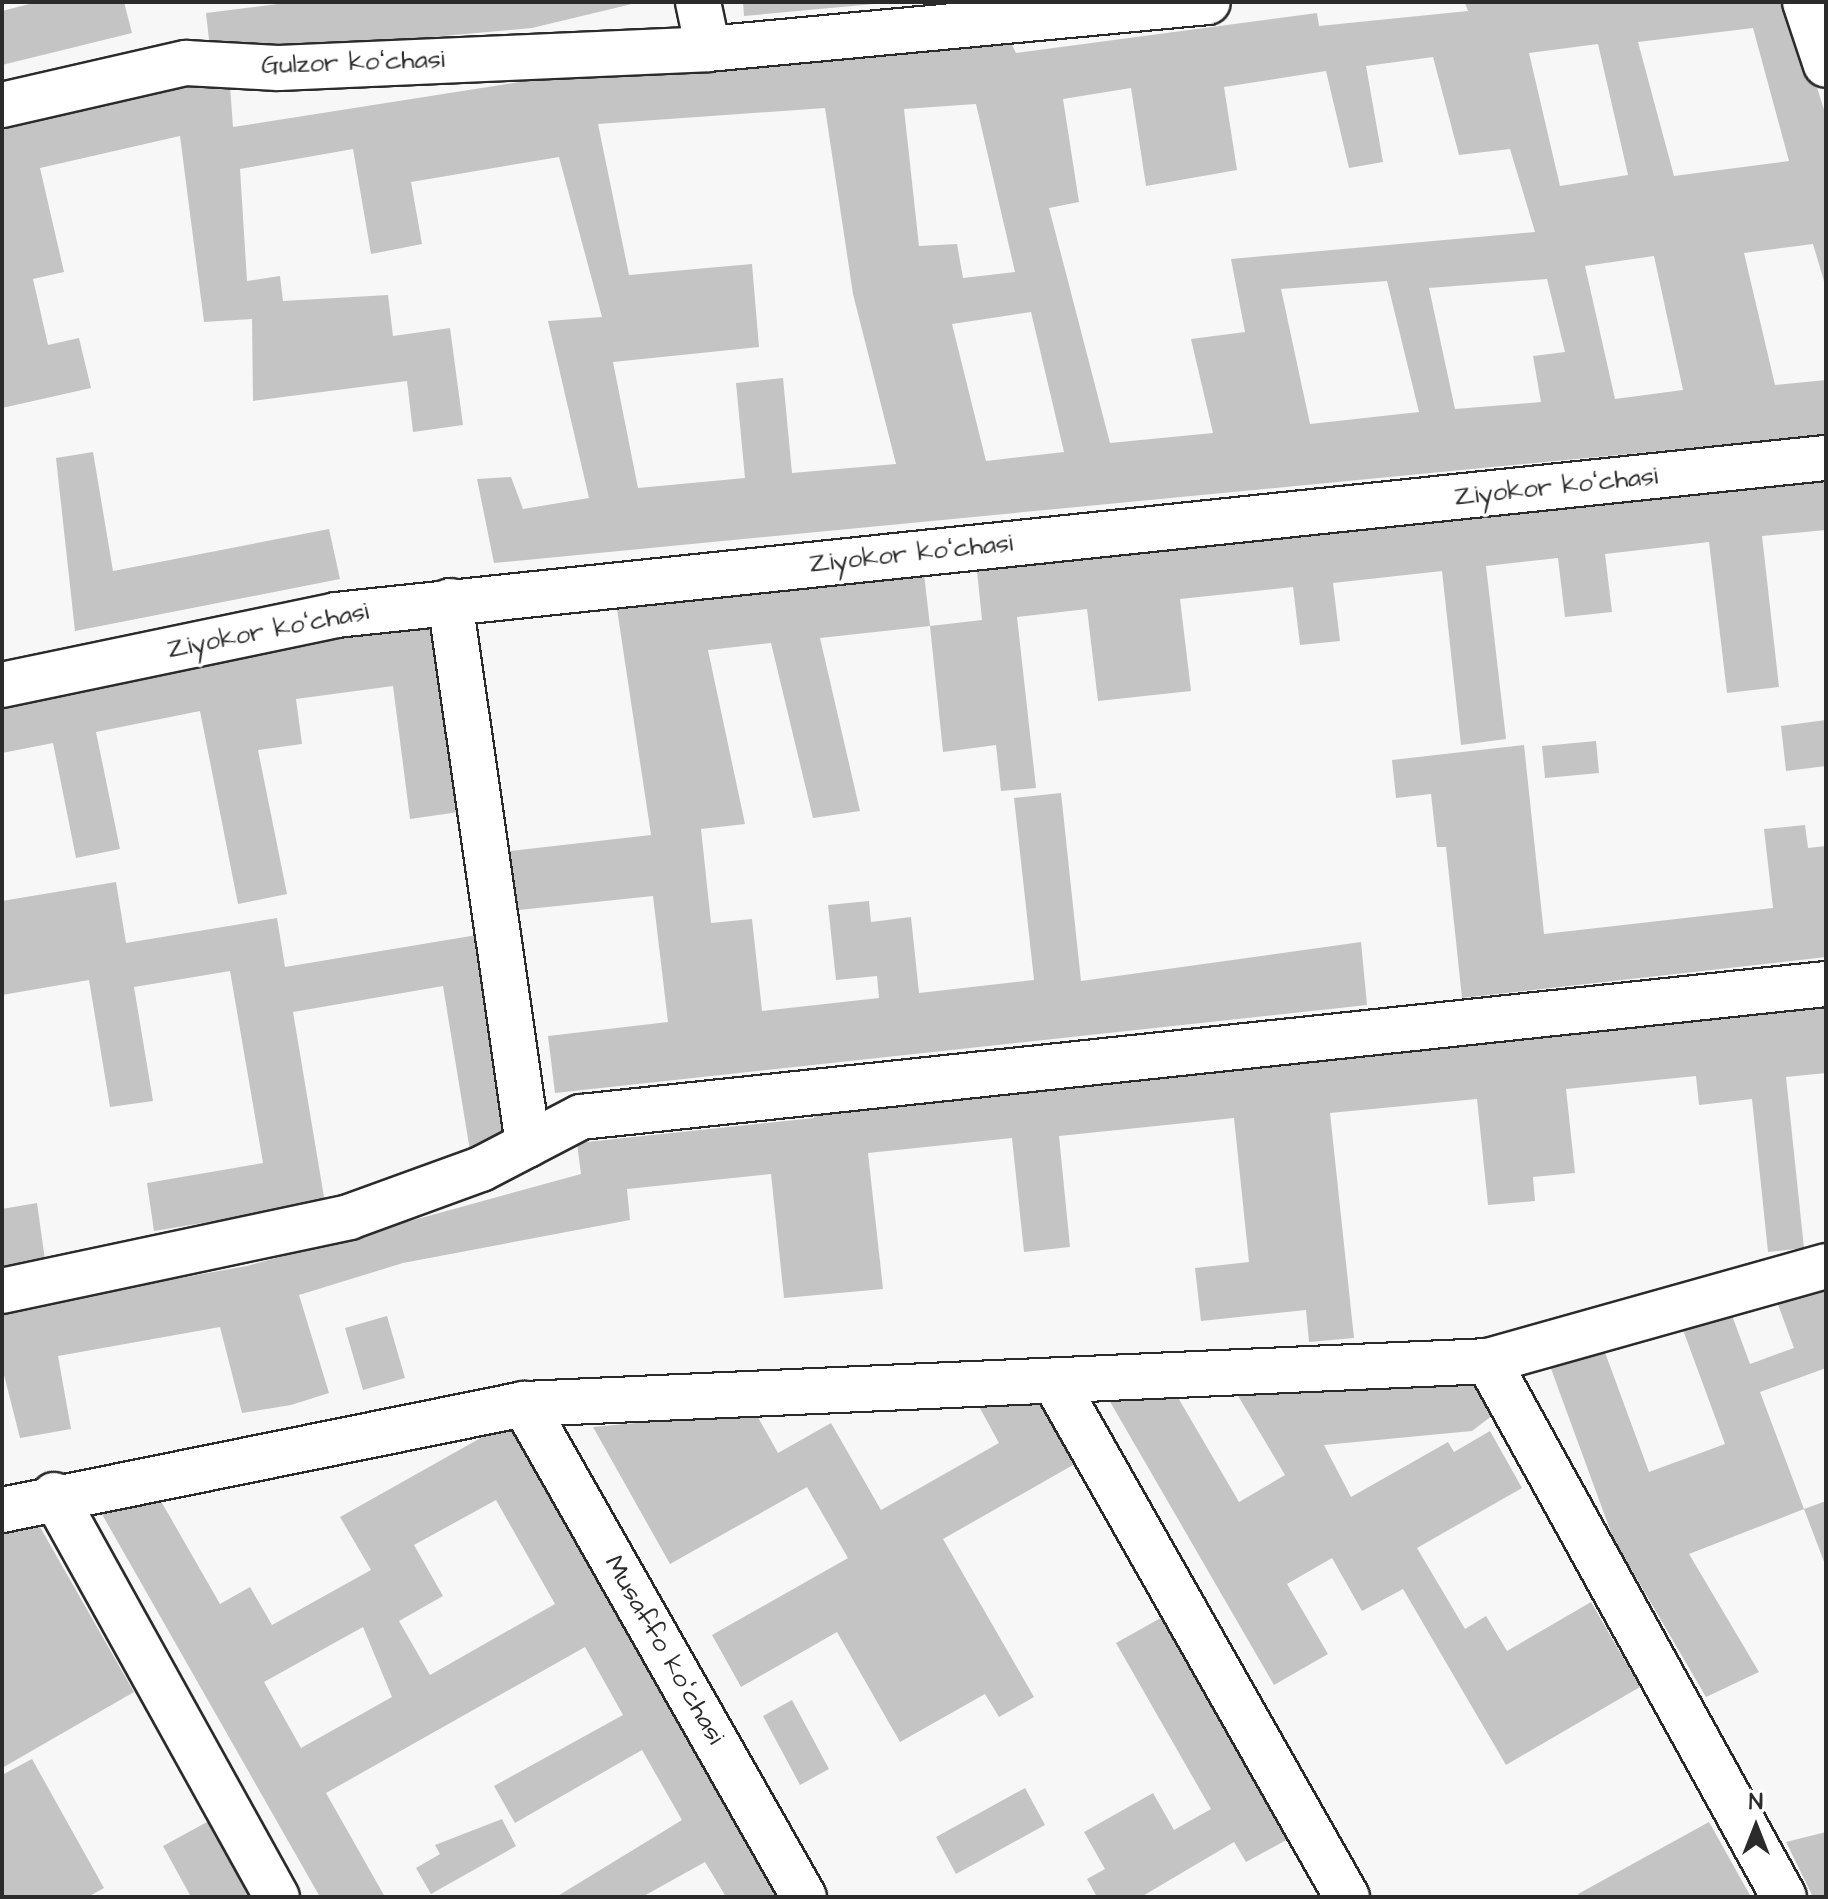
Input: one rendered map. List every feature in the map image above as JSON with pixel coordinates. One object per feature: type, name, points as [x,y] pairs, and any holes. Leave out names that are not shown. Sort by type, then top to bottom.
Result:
[{"type":"street","points":[[698,2],[708,49]]},
{"type":"street","name":"Gulzor koʻchasi","points":[[2,105],[186,63],[278,68],[708,49],[1208,2]]},
{"type":"street","points":[[1805,2],[1826,65]]},
{"type":"street","name":"Ziyokor koʻchasi","points":[[2,685],[336,615],[1826,458]]},
{"type":"street","points":[[450,601],[528,1144]]},
{"type":"street","points":[[2,1291],[349,1217],[528,1144],[581,1117],[672,1102],[1826,984]]},
{"type":"street","points":[[2,1510],[54,1495],[524,1404],[1056,1384],[1488,1361],[1826,1266]]},
{"type":"street","points":[[1488,1361],[1784,1897]]},
{"type":"street","points":[[1056,1384],[1347,1897]]},
{"type":"street","name":"Musaffo koʻchasi","points":[[524,1404],[804,1897]]},
{"type":"street","points":[[54,1495],[277,1897]]},
{"type":"building","points":[[37,2],[124,2],[132,33],[2,65],[2,11]]},
{"type":"building","points":[[294,2],[636,3],[532,28],[211,57],[206,13]]},
{"type":"building","points":[[743,2],[874,2],[874,4],[744,16]]},
{"type":"building","points":[[1790,2],[1826,116],[1826,288],[1813,244],[1744,253],[1775,385],[1826,380],[1826,435],[494,563],[477,479],[511,477],[523,509],[589,498],[548,321],[602,317],[559,157],[411,182],[422,244],[371,254],[353,149],[240,169],[247,281],[280,276],[283,301],[388,295],[393,336],[450,328],[463,425],[413,432],[407,381],[253,401],[252,319],[204,322],[180,136],[40,168],[64,272],[33,279],[48,345],[79,338],[91,388],[2,408],[2,112],[229,72],[233,127],[545,78],[1011,43],[1016,53],[1317,13],[1319,26],[1468,11],[1465,3]],"holes":[[[1753,28],[1789,161],[1674,176],[1638,42]],[[1598,44],[1628,175],[1560,186],[1529,53]],[[1433,57],[1459,155],[1510,149],[1535,232],[1231,259],[1245,332],[1191,339],[1213,433],[1110,443],[1049,208],[1079,202],[1063,99],[1131,88],[1146,186],[1237,170],[1224,87],[1326,71],[1349,168],[1383,162],[1366,66]],[[976,104],[1015,272],[963,278],[957,244],[919,246],[904,109]],[[825,108],[853,294],[896,464],[792,473],[783,378],[736,383],[745,478],[638,488],[613,362],[759,347],[752,264],[629,275],[598,124]],[[1654,256],[1683,390],[1615,399],[1585,266]],[[1547,279],[1565,352],[1533,356],[1541,402],[1455,409],[1429,288]],[[1387,281],[1419,412],[1310,424],[1281,289]],[[1031,312],[1064,452],[986,461],[952,324]]]},
{"type":"building","points":[[93,452],[113,571],[329,529],[340,579],[75,631],[56,458]]},
{"type":"building","points":[[1826,476],[1826,530],[1762,536],[1779,687],[1727,693],[1709,542],[1605,554],[1612,612],[1565,617],[1558,558],[1486,566],[1506,739],[1461,745],[1442,571],[1333,583],[1340,641],[1300,645],[1293,587],[1180,599],[1191,691],[1098,701],[1087,609],[1017,617],[1036,788],[1001,791],[996,745],[943,752],[930,626],[982,620],[977,571]]},
{"type":"building","points":[[924,574],[930,626],[820,638],[860,811],[813,818],[771,643],[708,650],[745,824],[701,829],[711,923],[752,919],[762,1011],[879,998],[877,976],[836,980],[828,905],[869,901],[871,922],[911,917],[919,993],[1034,980],[1014,798],[1061,793],[1081,981],[1361,942],[1367,1005],[555,1093],[548,1036],[668,1022],[653,896],[509,911],[502,852],[651,835],[617,609]]},
{"type":"building","points":[[441,625],[466,811],[410,819],[393,686],[296,699],[302,744],[258,750],[287,894],[238,904],[200,711],[96,732],[120,849],[76,858],[53,743],[2,753],[2,700],[238,653]]},
{"type":"building","points":[[1826,720],[1826,766],[1786,771],[1781,726]]},
{"type":"building","points":[[1596,741],[1599,773],[1545,778],[1542,746]]},
{"type":"building","points":[[1524,745],[1544,934],[1773,908],[1764,829],[1805,825],[1808,848],[1826,846],[1826,957],[1462,998],[1446,847],[1437,847],[1431,794],[1396,798],[1392,760]]},
{"type":"building","points":[[116,882],[126,943],[277,918],[285,967],[483,934],[519,1144],[470,1151],[443,986],[293,1012],[325,1203],[154,1231],[147,1183],[263,1163],[230,971],[134,987],[153,1101],[110,1107],[89,980],[2,995],[2,901]]},
{"type":"building","points":[[1826,1005],[1826,1073],[1786,1077],[1804,1248],[1768,1252],[1752,1099],[1699,1105],[1696,1076],[1566,1089],[1575,1173],[1533,1177],[1535,1201],[1488,1205],[1477,1099],[1330,1113],[1354,1338],[1309,1342],[1306,1310],[1201,1321],[1195,1268],[1249,1262],[1234,1118],[1059,1136],[1070,1247],[1024,1252],[1012,1138],[868,1153],[883,1289],[784,1298],[771,1174],[627,1189],[630,1220],[403,1263],[299,1295],[329,1393],[291,1405],[242,1413],[220,1327],[58,1356],[71,1429],[20,1438],[2,1367],[2,1310],[247,1266],[581,1174],[577,1143],[814,1118],[813,1110]]},
{"type":"building","points":[[37,1203],[45,1260],[2,1267],[2,1209]]},
{"type":"building","points":[[1826,1275],[1826,1368],[1760,1392],[1804,1509],[1689,1554],[1759,1672],[1706,1697],[1613,1538],[1550,1366],[1603,1347],[1649,1472],[1725,1444],[1679,1319],[1727,1302],[1750,1364],[1794,1348],[1776,1299]]},
{"type":"building","points":[[387,1316],[405,1378],[363,1390],[345,1328]]},
{"type":"building","points":[[1290,1383],[1295,1393],[1482,1385],[1493,1415],[1472,1431],[1324,1445],[1351,1497],[1448,1442],[1454,1452],[1490,1431],[1522,1488],[1417,1548],[1465,1629],[1486,1616],[1507,1651],[1591,1602],[1640,1687],[1506,1765],[1403,1589],[1362,1611],[1332,1558],[1287,1584],[1328,1654],[1274,1685],[1105,1393],[1173,1389],[1239,1502],[1285,1475],[1231,1384]]},
{"type":"building","points":[[1043,1396],[1080,1461],[943,1539],[1034,1697],[999,1717],[985,1694],[900,1742],[837,1632],[741,1687],[712,1635],[848,1558],[807,1487],[670,1564],[593,1427],[755,1412],[778,1453],[831,1423],[881,1510],[999,1443],[976,1401]]},
{"type":"building","points":[[516,1418],[788,1897],[726,1897],[705,1862],[642,1897],[556,1897],[682,1820],[642,1750],[515,1823],[494,1786],[623,1715],[585,1647],[326,1793],[385,1897],[320,1897],[99,1509],[158,1496],[220,1604],[250,1587],[272,1625],[371,1570],[340,1517]],"holes":[[[496,1500],[555,1604],[430,1675],[399,1621],[443,1596],[414,1545]],[[363,1627],[392,1697],[301,1748],[264,1682]]]},
{"type":"building","points":[[1826,1501],[1826,1567],[1804,1509]]},
{"type":"building","points":[[36,1520],[134,1692],[2,1768],[2,1530]]},
{"type":"building","points":[[1166,1615],[1292,1837],[1246,1862],[1234,1842],[1141,1897],[1097,1897],[1087,1879],[1105,1869],[1084,1832],[1153,1793],[1174,1830],[1211,1809],[1116,1643]]},
{"type":"building","points":[[792,1700],[829,1769],[800,1785],[763,1716]]},
{"type":"building","points":[[32,1759],[104,1888],[88,1897],[2,1897],[2,1775]]},
{"type":"building","points":[[1025,1788],[1045,1825],[956,1874],[936,1837]]},
{"type":"building","points":[[218,1816],[263,1897],[191,1897],[163,1846]]},
{"type":"building","points":[[502,1819],[516,1846],[431,1894],[416,1868],[440,1854],[435,1845]]},
{"type":"building","points":[[1709,1822],[1751,1897],[1579,1897],[1578,1894]]},
{"type":"building","points":[[1826,1832],[1826,1897],[1813,1897],[1786,1842]]}]
